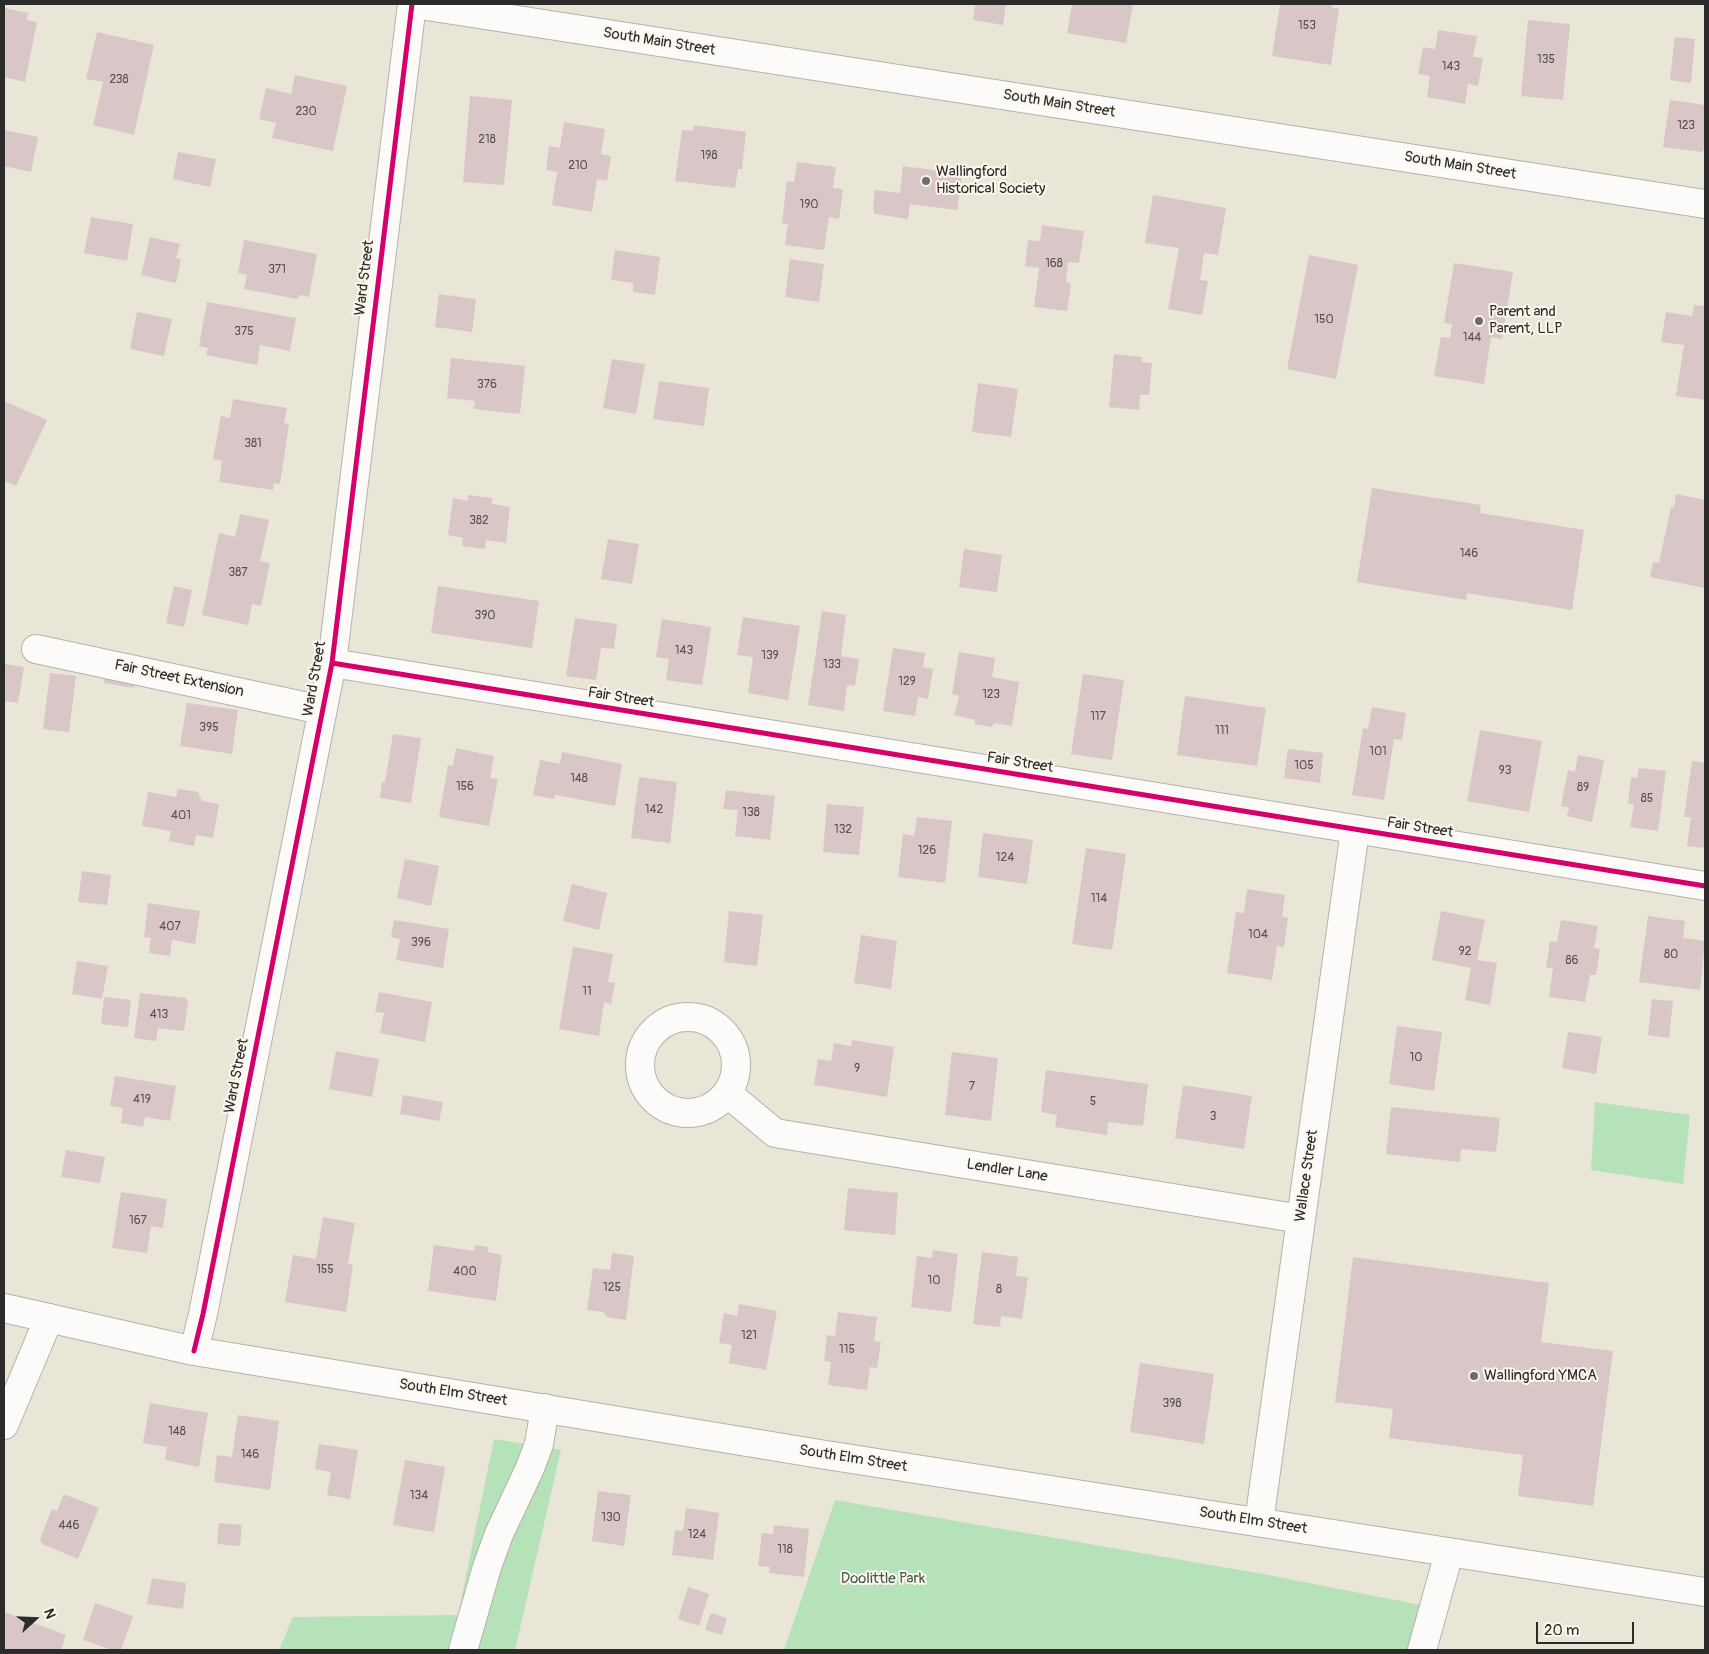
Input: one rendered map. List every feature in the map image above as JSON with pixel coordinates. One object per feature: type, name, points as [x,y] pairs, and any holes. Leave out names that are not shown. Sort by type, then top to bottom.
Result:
[{"type":"street","name":"South Main Street","points":[[413,4],[1705,204]]},
{"type":"street","name":"Ward Street","points":[[194,1351],[203,1314],[332,663],[413,4]]},
{"type":"street","name":"Fair Street Extension","points":[[36,649],[322,710]]},
{"type":"street","name":"Fair Street","points":[[332,663],[1705,886]]},
{"type":"street","name":"Wallace Street","points":[[1259,1522],[1355,830]]},
{"type":"street","name":"Lendler Lane","points":[[727,1093],[775,1133],[1301,1218]]},
{"type":"street","name":"South Elm Street","points":[[4,1308],[194,1351],[836,1456],[1705,1592]]},
{"type":"street","points":[[4,1425],[49,1318]]},
{"type":"street","points":[[463,1650],[487,1567],[499,1534],[530,1468],[538,1444],[545,1408]]},
{"type":"street","points":[[1422,1650],[1450,1553]]},
{"type":"green space","points":[[1595,1102],[1690,1115],[1683,1184],[1591,1170]]},
{"type":"green space","points":[[494,1439],[561,1450],[515,1650],[279,1650],[293,1617],[458,1615]]},
{"type":"green space","name":"Doolittle Park","points":[[835,1500],[1263,1574],[1421,1605],[1407,1650],[784,1650]]},
{"type":"building","points":[[975,4],[1006,4],[1003,25],[973,20]]},
{"type":"building","points":[[1072,4],[1133,4],[1126,43],[1067,33]]},
{"type":"building","points":[[1280,4],[1333,4],[1332,8],[1339,8],[1331,65],[1272,56]]},
{"type":"building","points":[[4,8],[28,13],[27,20],[37,22],[25,82],[4,77]]},
{"type":"building","points":[[1528,20],[1570,24],[1563,100],[1521,96]]},
{"type":"building","points":[[1438,30],[1477,36],[1473,57],[1483,58],[1478,86],[1468,84],[1465,104],[1427,97],[1430,76],[1418,74],[1423,47],[1435,49]]},
{"type":"building","points":[[97,32],[154,45],[134,135],[93,125],[103,82],[86,79]]},
{"type":"building","points":[[1675,37],[1695,39],[1691,83],[1670,80]]},
{"type":"building","points":[[295,75],[347,86],[333,151],[272,138],[276,123],[259,119],[266,88],[291,94]]},
{"type":"building","points":[[470,96],[512,100],[504,185],[463,182]]},
{"type":"building","points":[[1670,100],[1705,105],[1703,152],[1663,147]]},
{"type":"building","points":[[564,122],[605,129],[601,154],[611,156],[607,181],[597,179],[592,212],[552,205],[557,172],[546,170],[549,146],[560,148]]},
{"type":"building","points":[[694,125],[746,132],[742,169],[738,169],[735,188],[675,181],[682,130],[693,131]]},
{"type":"building","points":[[4,130],[38,137],[31,172],[4,166]]},
{"type":"building","points":[[178,152],[216,159],[210,187],[173,179]]},
{"type":"building","points":[[797,162],[836,167],[833,188],[843,189],[839,219],[829,217],[824,250],[785,245],[788,224],[782,223],[787,181],[794,182]]},
{"type":"building","points":[[903,166],[962,174],[957,210],[910,204],[908,219],[875,214],[873,208],[875,190],[900,193]]},
{"type":"building","points":[[1153,195],[1226,208],[1218,255],[1204,253],[1200,280],[1208,281],[1202,315],[1168,309],[1179,248],[1145,243]]},
{"type":"building","points":[[91,217],[133,224],[127,261],[84,253]]},
{"type":"building","points":[[1042,225],[1084,231],[1079,263],[1068,262],[1066,281],[1071,285],[1067,311],[1034,307],[1039,268],[1025,266],[1028,240],[1040,241]]},
{"type":"building","points":[[150,237],[180,244],[176,258],[181,259],[176,283],[141,275]]},
{"type":"building","points":[[244,240],[317,254],[309,297],[300,295],[297,299],[244,289],[247,275],[238,273]]},
{"type":"building","points":[[615,250],[660,257],[655,295],[633,292],[633,283],[611,280]]},
{"type":"building","points":[[1309,255],[1358,265],[1336,379],[1287,369]]},
{"type":"building","points":[[790,259],[824,264],[819,302],[785,297]]},
{"type":"building","points":[[1454,263],[1513,272],[1502,339],[1491,337],[1484,384],[1434,376],[1441,337],[1450,338],[1452,324],[1444,323]]},
{"type":"building","points":[[439,294],[476,299],[472,332],[435,327]]},
{"type":"building","points":[[207,302],[296,318],[290,351],[260,345],[257,365],[206,355],[208,348],[199,346]]},
{"type":"building","points":[[1694,305],[1705,306],[1705,400],[1676,396],[1684,345],[1661,342],[1666,312],[1692,316]]},
{"type":"building","points":[[137,312],[172,319],[164,356],[130,349]]},
{"type":"building","points":[[1114,354],[1142,357],[1142,362],[1152,363],[1149,395],[1140,395],[1139,410],[1109,407]]},
{"type":"building","points":[[451,358],[525,366],[520,414],[474,409],[475,401],[447,398]]},
{"type":"building","points":[[612,359],[645,364],[636,414],[603,408]]},
{"type":"building","points":[[659,381],[709,388],[704,426],[653,419]]},
{"type":"building","points":[[978,383],[1018,389],[1011,437],[972,432]]},
{"type":"building","points":[[233,399],[287,408],[284,423],[289,424],[280,484],[274,483],[273,490],[219,482],[222,461],[213,459],[221,416],[230,418]]},
{"type":"building","points":[[4,401],[47,420],[16,486],[4,481]]},
{"type":"building","points":[[1372,488],[1481,505],[1480,513],[1584,530],[1572,610],[1467,593],[1466,600],[1357,582]]},
{"type":"building","points":[[1676,494],[1705,500],[1705,588],[1650,577],[1653,562],[1659,563],[1671,507],[1674,508]]},
{"type":"building","points":[[468,495],[492,498],[492,504],[510,507],[506,543],[486,540],[485,549],[462,546],[463,538],[448,535],[453,498],[468,501]]},
{"type":"building","points":[[240,514],[269,520],[260,561],[270,563],[261,606],[252,604],[248,625],[202,615],[219,533],[235,537]]},
{"type":"building","points":[[608,539],[639,544],[632,584],[601,579]]},
{"type":"building","points":[[964,549],[1002,555],[997,592],[959,587]]},
{"type":"building","points":[[174,586],[192,590],[184,627],[166,623]]},
{"type":"building","points":[[438,586],[539,601],[532,648],[431,633]]},
{"type":"building","points":[[822,611],[846,615],[841,656],[859,659],[855,686],[847,685],[844,711],[808,705]]},
{"type":"building","points":[[743,617],[800,626],[788,700],[748,693],[753,657],[737,655]]},
{"type":"building","points":[[575,618],[617,624],[614,649],[601,648],[596,680],[566,676]]},
{"type":"building","points":[[662,619],[711,627],[702,685],[666,680],[669,659],[656,657]]},
{"type":"building","points":[[893,648],[925,653],[923,667],[933,669],[928,699],[918,697],[915,716],[883,711]]},
{"type":"building","points":[[959,652],[995,658],[992,677],[1019,682],[1012,726],[994,723],[992,727],[974,724],[975,720],[954,715],[959,696],[952,694]]},
{"type":"building","points":[[4,664],[24,667],[18,703],[4,701]]},
{"type":"building","points":[[106,666],[137,671],[134,688],[104,683]]},
{"type":"building","points":[[50,673],[76,676],[69,732],[43,729]]},
{"type":"building","points":[[1083,674],[1124,680],[1112,760],[1071,754]]},
{"type":"building","points":[[1185,696],[1266,708],[1257,766],[1177,755]]},
{"type":"building","points":[[187,703],[238,710],[232,754],[180,746]]},
{"type":"building","points":[[1372,707],[1406,713],[1402,740],[1394,739],[1384,800],[1352,795],[1363,728],[1368,729]]},
{"type":"building","points":[[1480,730],[1542,741],[1529,812],[1467,801]]},
{"type":"building","points":[[393,734],[421,738],[411,803],[380,798],[382,782],[385,782]]},
{"type":"building","points":[[456,748],[494,756],[490,778],[498,779],[489,826],[439,817],[448,765],[453,766]]},
{"type":"building","points":[[1288,749],[1323,753],[1320,783],[1284,778]]},
{"type":"building","points":[[562,752],[622,764],[615,806],[555,795],[554,799],[533,795],[540,760],[560,764]]},
{"type":"building","points":[[1578,755],[1604,760],[1592,822],[1567,816],[1569,808],[1561,806],[1568,770],[1575,772]]},
{"type":"building","points":[[1692,761],[1705,763],[1705,848],[1687,846],[1691,817],[1684,817]]},
{"type":"building","points":[[1639,768],[1666,771],[1658,831],[1630,827],[1634,805],[1628,803],[1631,777],[1637,778]]},
{"type":"building","points":[[639,777],[677,782],[670,843],[631,838]]},
{"type":"building","points":[[178,789],[198,792],[202,801],[219,804],[213,838],[196,835],[194,846],[169,841],[171,831],[142,826],[148,792],[176,797]]},
{"type":"building","points":[[726,790],[775,796],[770,840],[735,836],[738,810],[723,809]]},
{"type":"building","points":[[827,804],[864,807],[859,855],[823,852]]},
{"type":"building","points":[[917,817],[952,821],[945,883],[898,877],[903,834],[914,836]]},
{"type":"building","points":[[983,833],[1033,840],[1027,884],[978,877]]},
{"type":"building","points":[[1086,848],[1126,854],[1112,950],[1072,944]]},
{"type":"building","points":[[405,859],[439,866],[431,906],[397,898]]},
{"type":"building","points":[[82,871],[111,875],[107,905],[78,902]]},
{"type":"building","points":[[572,884],[607,893],[599,930],[563,921]]},
{"type":"building","points":[[1247,889],[1285,895],[1282,916],[1288,918],[1284,947],[1277,946],[1272,980],[1227,973],[1236,912],[1244,913]]},
{"type":"building","points":[[148,903],[200,911],[195,944],[172,940],[170,956],[149,953],[151,938],[144,937]]},
{"type":"building","points":[[729,911],[763,915],[757,966],[724,962]]},
{"type":"building","points":[[1441,911],[1485,920],[1477,960],[1497,963],[1490,1005],[1465,1000],[1471,968],[1432,960]]},
{"type":"building","points":[[1648,916],[1685,921],[1683,938],[1705,941],[1700,990],[1639,982]]},
{"type":"building","points":[[394,920],[449,929],[443,968],[396,960],[400,939],[391,937]]},
{"type":"building","points":[[1561,920],[1598,926],[1594,948],[1600,949],[1596,975],[1590,975],[1585,1002],[1549,997],[1553,968],[1546,968],[1550,941],[1557,942]]},
{"type":"building","points":[[861,935],[897,941],[891,989],[854,983]]},
{"type":"building","points":[[573,947],[613,954],[608,982],[615,983],[611,1004],[604,1002],[599,1036],[559,1029]]},
{"type":"building","points":[[77,961],[108,966],[102,999],[72,994]]},
{"type":"building","points":[[379,992],[432,1002],[425,1042],[380,1033],[384,1013],[375,1012]]},
{"type":"building","points":[[140,993],[186,998],[188,1002],[184,1031],[158,1028],[156,1041],[134,1038]]},
{"type":"building","points":[[104,997],[131,1000],[128,1027],[101,1024]]},
{"type":"building","points":[[1652,999],[1673,1001],[1669,1038],[1648,1035]]},
{"type":"building","points":[[1397,1026],[1442,1032],[1434,1091],[1389,1084]]},
{"type":"building","points":[[1568,1032],[1602,1037],[1596,1074],[1562,1068]]},
{"type":"building","points":[[852,1040],[894,1047],[887,1097],[814,1085],[818,1059],[831,1061],[834,1043],[851,1046]]},
{"type":"building","points":[[336,1051],[379,1059],[372,1097],[329,1089]]},
{"type":"building","points":[[952,1052],[998,1058],[991,1121],[945,1115]]},
{"type":"building","points":[[1046,1070],[1148,1084],[1143,1126],[1108,1122],[1107,1135],[1055,1127],[1057,1115],[1041,1112]]},
{"type":"building","points":[[115,1076],[176,1086],[170,1121],[145,1117],[143,1127],[121,1123],[123,1108],[110,1106]]},
{"type":"building","points":[[1183,1085],[1252,1096],[1244,1149],[1175,1138]]},
{"type":"building","points":[[403,1095],[443,1102],[439,1121],[400,1114]]},
{"type":"building","points":[[1391,1107],[1500,1118],[1496,1152],[1461,1149],[1460,1162],[1386,1154]]},
{"type":"building","points":[[66,1150],[105,1157],[100,1183],[61,1177]]},
{"type":"building","points":[[848,1188],[898,1193],[895,1235],[844,1230]]},
{"type":"building","points":[[121,1192],[167,1199],[163,1228],[151,1226],[147,1253],[112,1248]]},
{"type":"building","points":[[323,1217],[355,1223],[348,1264],[353,1265],[346,1312],[285,1302],[293,1255],[316,1259]]},
{"type":"building","points":[[434,1245],[474,1251],[475,1245],[488,1247],[488,1252],[502,1255],[496,1301],[428,1291]]},
{"type":"building","points":[[933,1250],[958,1254],[951,1312],[911,1307],[917,1256],[932,1258]]},
{"type":"building","points":[[982,1252],[1018,1257],[1016,1276],[1028,1277],[1022,1319],[1001,1316],[1000,1327],[973,1324]]},
{"type":"building","points":[[612,1253],[634,1256],[626,1320],[607,1317],[603,1312],[587,1310],[593,1268],[610,1270]]},
{"type":"building","name":"Wallingford YMCA","points":[[1353,1257],[1549,1283],[1541,1342],[1613,1351],[1593,1506],[1518,1496],[1523,1455],[1389,1438],[1393,1409],[1335,1402]]},
{"type":"building","points":[[739,1304],[777,1311],[766,1370],[729,1363],[732,1345],[719,1343],[724,1313],[737,1316]]},
{"type":"building","points":[[838,1312],[877,1317],[874,1341],[881,1342],[877,1368],[870,1367],[867,1390],[828,1385],[831,1362],[824,1361],[827,1335],[835,1336]]},
{"type":"building","points":[[1140,1363],[1214,1374],[1204,1444],[1130,1432]]},
{"type":"building","points":[[150,1403],[208,1413],[199,1467],[165,1460],[167,1447],[143,1443]]},
{"type":"building","points":[[238,1415],[279,1421],[270,1490],[214,1482],[217,1455],[232,1457]]},
{"type":"building","points":[[319,1444],[358,1450],[350,1499],[327,1495],[331,1472],[315,1469]]},
{"type":"building","points":[[405,1460],[445,1467],[434,1532],[393,1525]]},
{"type":"building","points":[[598,1491],[631,1495],[624,1546],[592,1541]]},
{"type":"building","points":[[64,1494],[99,1508],[78,1559],[42,1544],[40,1539],[52,1509],[57,1511]]},
{"type":"building","points":[[686,1508],[719,1513],[713,1560],[672,1555],[675,1530],[683,1531]]},
{"type":"building","points":[[219,1523],[242,1525],[240,1546],[217,1544]]},
{"type":"building","points":[[774,1525],[809,1529],[804,1577],[769,1573],[770,1567],[758,1566],[762,1533],[773,1534]]},
{"type":"building","points":[[152,1578],[186,1583],[183,1609],[147,1604]]},
{"type":"building","points":[[688,1587],[709,1594],[699,1626],[678,1619]]},
{"type":"building","points":[[95,1603],[133,1616],[121,1650],[112,1650],[83,1640]]},
{"type":"building","points":[[4,1612],[66,1635],[61,1650],[4,1650]]},
{"type":"building","points":[[711,1613],[727,1618],[722,1635],[705,1630]]},
{"type":"cycle path","points":[[194,1351],[203,1314],[332,663],[412,4]]},
{"type":"cycle path","points":[[332,663],[1705,886]]},
{"type":"place","name":"Wallingford Historical Society","points":[[926,181]]},
{"type":"place","name":"Parent and Parent, LLP","points":[[1479,321]]},
{"type":"place","name":"Wallingford YMCA","points":[[1474,1376]]}]
